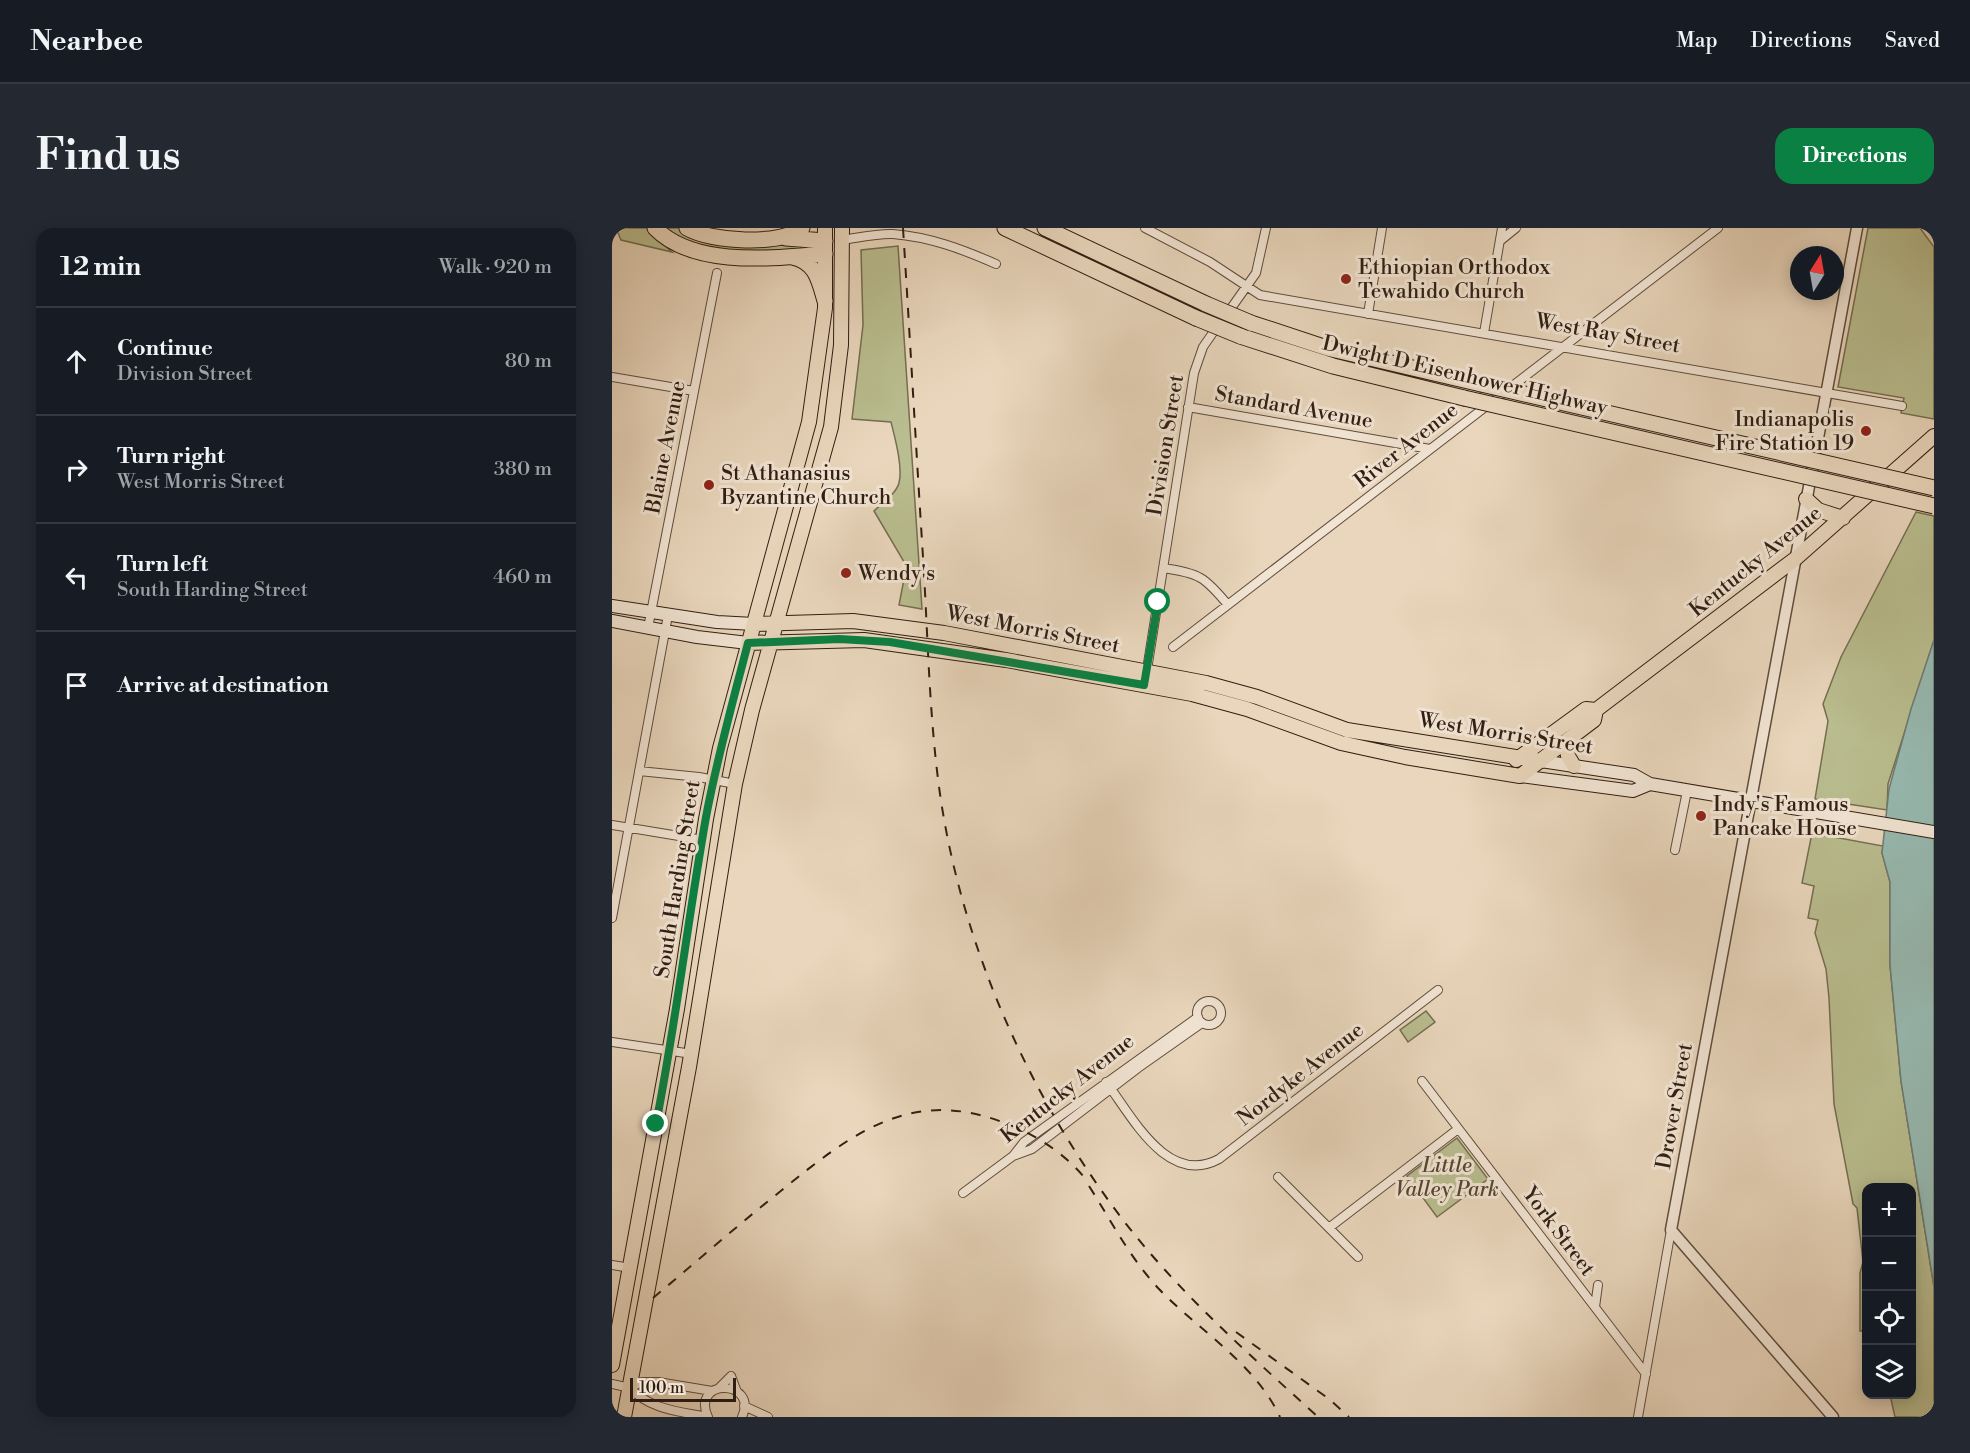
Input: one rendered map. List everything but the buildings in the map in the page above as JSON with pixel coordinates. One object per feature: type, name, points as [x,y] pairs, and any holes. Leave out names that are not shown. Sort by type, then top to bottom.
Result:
[{"type":"highway","points":[[655,228],[673,243],[697,254],[720,257],[786,256],[799,258],[812,267],[819,278],[825,301]]},
{"type":"highway","points":[[687,228],[717,239],[777,238],[825,241]]},
{"type":"highway","points":[[777,238],[802,228]]},
{"type":"highway","name":"Dwight D Eisenhower Highway","points":[[1005,228],[1196,318],[1240,336],[1333,366],[1934,506]]},
{"type":"highway","name":"Dwight D Eisenhower Highway","points":[[1045,228],[1206,304],[1251,323],[1327,348],[1934,488]]},
{"type":"highway","points":[[786,256],[825,241]]},
{"type":"main road","points":[[825,241],[842,234]]},
{"type":"main road","name":"South Harding Street","points":[[624,1417],[692,1054],[735,784],[819,474],[834,405],[843,320],[842,234]]},
{"type":"main road","name":"South Harding Street","points":[[612,1365],[670,1051],[714,780],[748,643],[809,422],[825,301],[825,241]]},
{"type":"main road","name":"Kentucky Avenue","points":[[1520,776],[1594,720],[1596,711],[1794,559],[1934,436]]},
{"type":"main road","points":[[1806,499],[1818,510],[1842,518]]},
{"type":"main road","name":"West Morris Street","points":[[612,606],[724,623],[777,624],[853,621],[885,624],[1145,678],[1361,747],[1520,776],[1633,791],[1650,784]]},
{"type":"main road","name":"West Morris Street","points":[[612,621],[665,632],[748,643],[839,639],[890,642],[1145,678],[1215,685],[1335,726],[1377,735],[1634,775],[1650,784],[1934,832]]},
{"type":"main road","points":[[1226,702],[1244,700],[1280,714],[1290,710]]},
{"type":"main road","name":"Kentucky Avenue","points":[[1497,772],[1520,758],[1586,709],[1596,711]]},
{"type":"main road","points":[[1299,729],[1313,725],[1356,737],[1377,735]]},
{"type":"main road","points":[[1566,742],[1568,756],[1574,766]]},
{"type":"street","name":"Division Street","points":[[1145,678],[1195,368],[1203,347],[1247,288],[1259,263],[1266,228]]},
{"type":"street","points":[[1368,314],[1382,228]]},
{"type":"street","points":[[1484,333],[1502,228]]},
{"type":"street","points":[[1500,241],[1516,228]]},
{"type":"street","name":"River Avenue","points":[[1173,647],[1718,228]]},
{"type":"street","name":"Drover Street","points":[[1638,1417],[1795,570],[1794,559],[1857,228]]},
{"type":"street","name":"West Ray Street","points":[[1151,229],[1210,262],[1247,288],[1263,296],[1902,406]]},
{"type":"street","points":[[842,234],[892,234],[945,243],[996,264]]},
{"type":"street","name":"Blaine Avenue","points":[[648,628],[717,273]]},
{"type":"street","points":[[612,377],[694,391]]},
{"type":"street","name":"Standard Avenue","points":[[1188,407],[1430,449]]},
{"type":"street","points":[[1163,567],[1199,575],[1210,583],[1228,605]]},
{"type":"street","points":[[612,918],[668,615]]},
{"type":"street","points":[[639,771],[735,784]]},
{"type":"street","points":[[1675,850],[1687,791]]},
{"type":"street","points":[[612,825],[703,840]]},
{"type":"street","name":"Nordyke Avenue","points":[[1108,1085],[1158,1150],[1175,1162],[1194,1166],[1219,1159],[1438,990]]},
{"type":"street","name":"Kentucky Avenue","points":[[963,1193],[1013,1156],[1024,1143],[1200,1020]]},
{"type":"street","points":[[612,1042],[692,1054]]},
{"type":"street","name":"York Street","points":[[1422,1081],[1646,1374]]},
{"type":"street","points":[[1330,1227],[1458,1129]]},
{"type":"street","points":[[1278,1177],[1358,1257]]},
{"type":"street","points":[[1671,1230],[1833,1417]]},
{"type":"street","points":[[612,1265],[630,1268]]},
{"type":"street","points":[[1595,1307],[1598,1285]]},
{"type":"street","points":[[612,1384],[630,1388],[648,1381],[715,1390],[728,1387],[737,1392],[744,1406],[742,1417]]},
{"type":"street","points":[[630,1388],[640,1399],[653,1406],[707,1417],[705,1405],[715,1390]]},
{"type":"street","points":[[744,1406],[768,1417]]},
{"type":"green space","points":[[616,228],[646,228],[672,252],[621,240]]},
{"type":"green space","points":[[660,228],[679,228],[691,236],[717,244],[731,246],[789,245],[801,246],[802,250],[705,251]]},
{"type":"green space","points":[[1868,228],[1920,228],[1934,247],[1934,419],[1901,413],[1904,398],[1838,387]]},
{"type":"green space","points":[[898,246],[922,609],[899,605],[906,569],[874,511],[892,495],[899,483],[899,461],[891,422],[852,419],[863,325],[861,250]]},
{"type":"green space","points":[[1916,512],[1934,516],[1934,640],[1888,784],[1887,810],[1815,799],[1828,721],[1823,704],[1841,657]]},
{"type":"green space","points":[[1812,833],[1883,846],[1882,853],[1890,882],[1890,965],[1901,1081],[1934,1287],[1934,1417],[1895,1417],[1891,1399],[1916,1399],[1916,1183],[1862,1183],[1862,1253],[1857,1208],[1853,1204],[1834,1104],[1826,969],[1815,933],[1818,920],[1808,918],[1814,886],[1802,883]]},
{"type":"green space","points":[[1426,1011],[1435,1022],[1408,1042],[1400,1030]]},
{"type":"green space","name":"Little Valley Park","points":[[1457,1138],[1488,1179],[1437,1217],[1407,1176]]},
{"type":"green space","points":[[1862,1266],[1862,1331],[1860,1331]]},
{"type":"water","points":[[1934,640],[1934,1287],[1901,1081],[1890,965],[1890,882],[1882,853],[1889,789],[1911,709]]},
{"type":"railway","points":[[903,228],[936,765],[950,851],[983,964],[1030,1072],[1089,1173],[1123,1220],[1192,1299],[1318,1417]]},
{"type":"railway","points":[[653,1298],[832,1151],[883,1122],[910,1114],[938,1110],[969,1113],[1002,1122],[1047,1144],[1067,1159],[1084,1177]]},
{"type":"railway","points":[[1089,1186],[1147,1276],[1241,1364],[1256,1380],[1280,1417]]},
{"type":"railway","points":[[1236,1332],[1329,1399],[1349,1417]]},
{"type":"place","name":"Ethiopian Orthodox Tewahido Church","points":[[1346,279]]},
{"type":"place","name":"Indianapolis Fire Station 19","points":[[1866,431]]},
{"type":"place","name":"St Athanasius Byzantine Church","points":[[709,485]]},
{"type":"place","name":"Wendy's","points":[[846,573]]},
{"type":"place","name":"Indy's Famous Pancake House","points":[[1701,816]]},
{"type":"route","points":[[656,1124],[677,1009],[706,819],[720,748],[748,643],[839,639],[890,642],[1144,685],[1158,602]]}]
